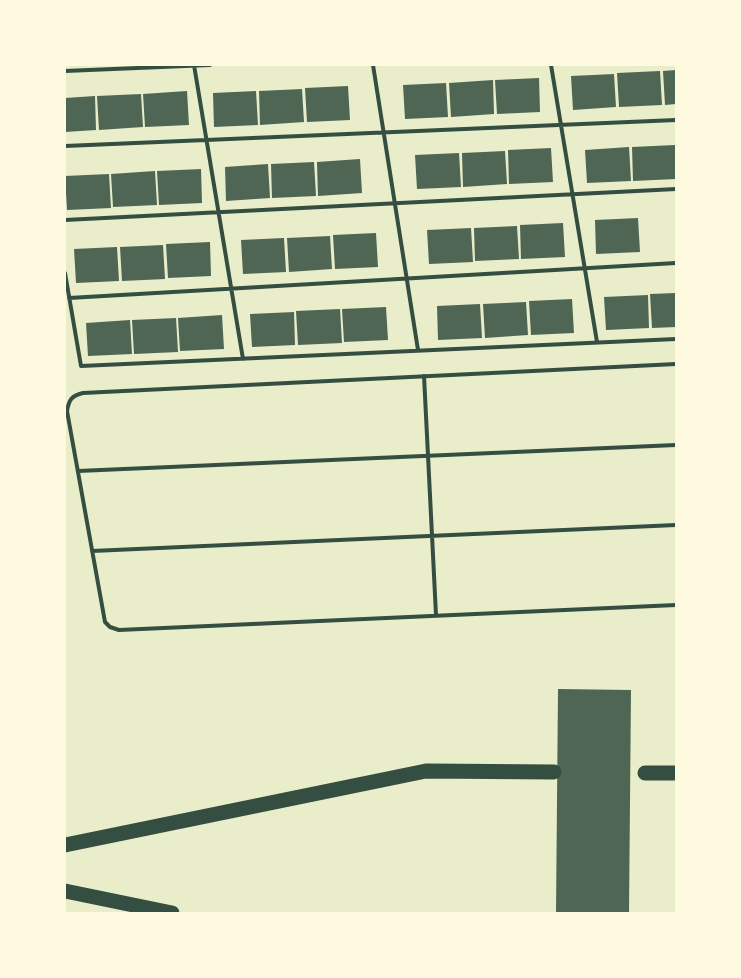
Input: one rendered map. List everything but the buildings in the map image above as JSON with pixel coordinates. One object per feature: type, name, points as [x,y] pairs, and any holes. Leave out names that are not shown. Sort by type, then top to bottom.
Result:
[{"type":"highway","points":[[65,845],[426,771],[554,772]]},
{"type":"highway","points":[[645,773],[676,773]]},
{"type":"highway","points":[[65,891],[172,913]]},
{"type":"lane","points":[[194,65],[243,359]]},
{"type":"lane","points":[[65,71],[210,65]]},
{"type":"lane","points":[[373,65],[418,350]]},
{"type":"lane","points":[[551,65],[596,342]]},
{"type":"lane","points":[[65,146],[676,120]]},
{"type":"lane","points":[[65,220],[676,189]]},
{"type":"lane","points":[[69,298],[676,263]]},
{"type":"lane","points":[[65,273],[81,366],[676,339]]},
{"type":"lane","points":[[676,364],[83,393],[74,396],[68,403],[67,411],[105,622],[110,627],[119,630],[676,604]]},
{"type":"lane","points":[[424,376],[436,615]]},
{"type":"lane","points":[[78,471],[676,445]]},
{"type":"lane","points":[[92,550],[676,524]]}]
